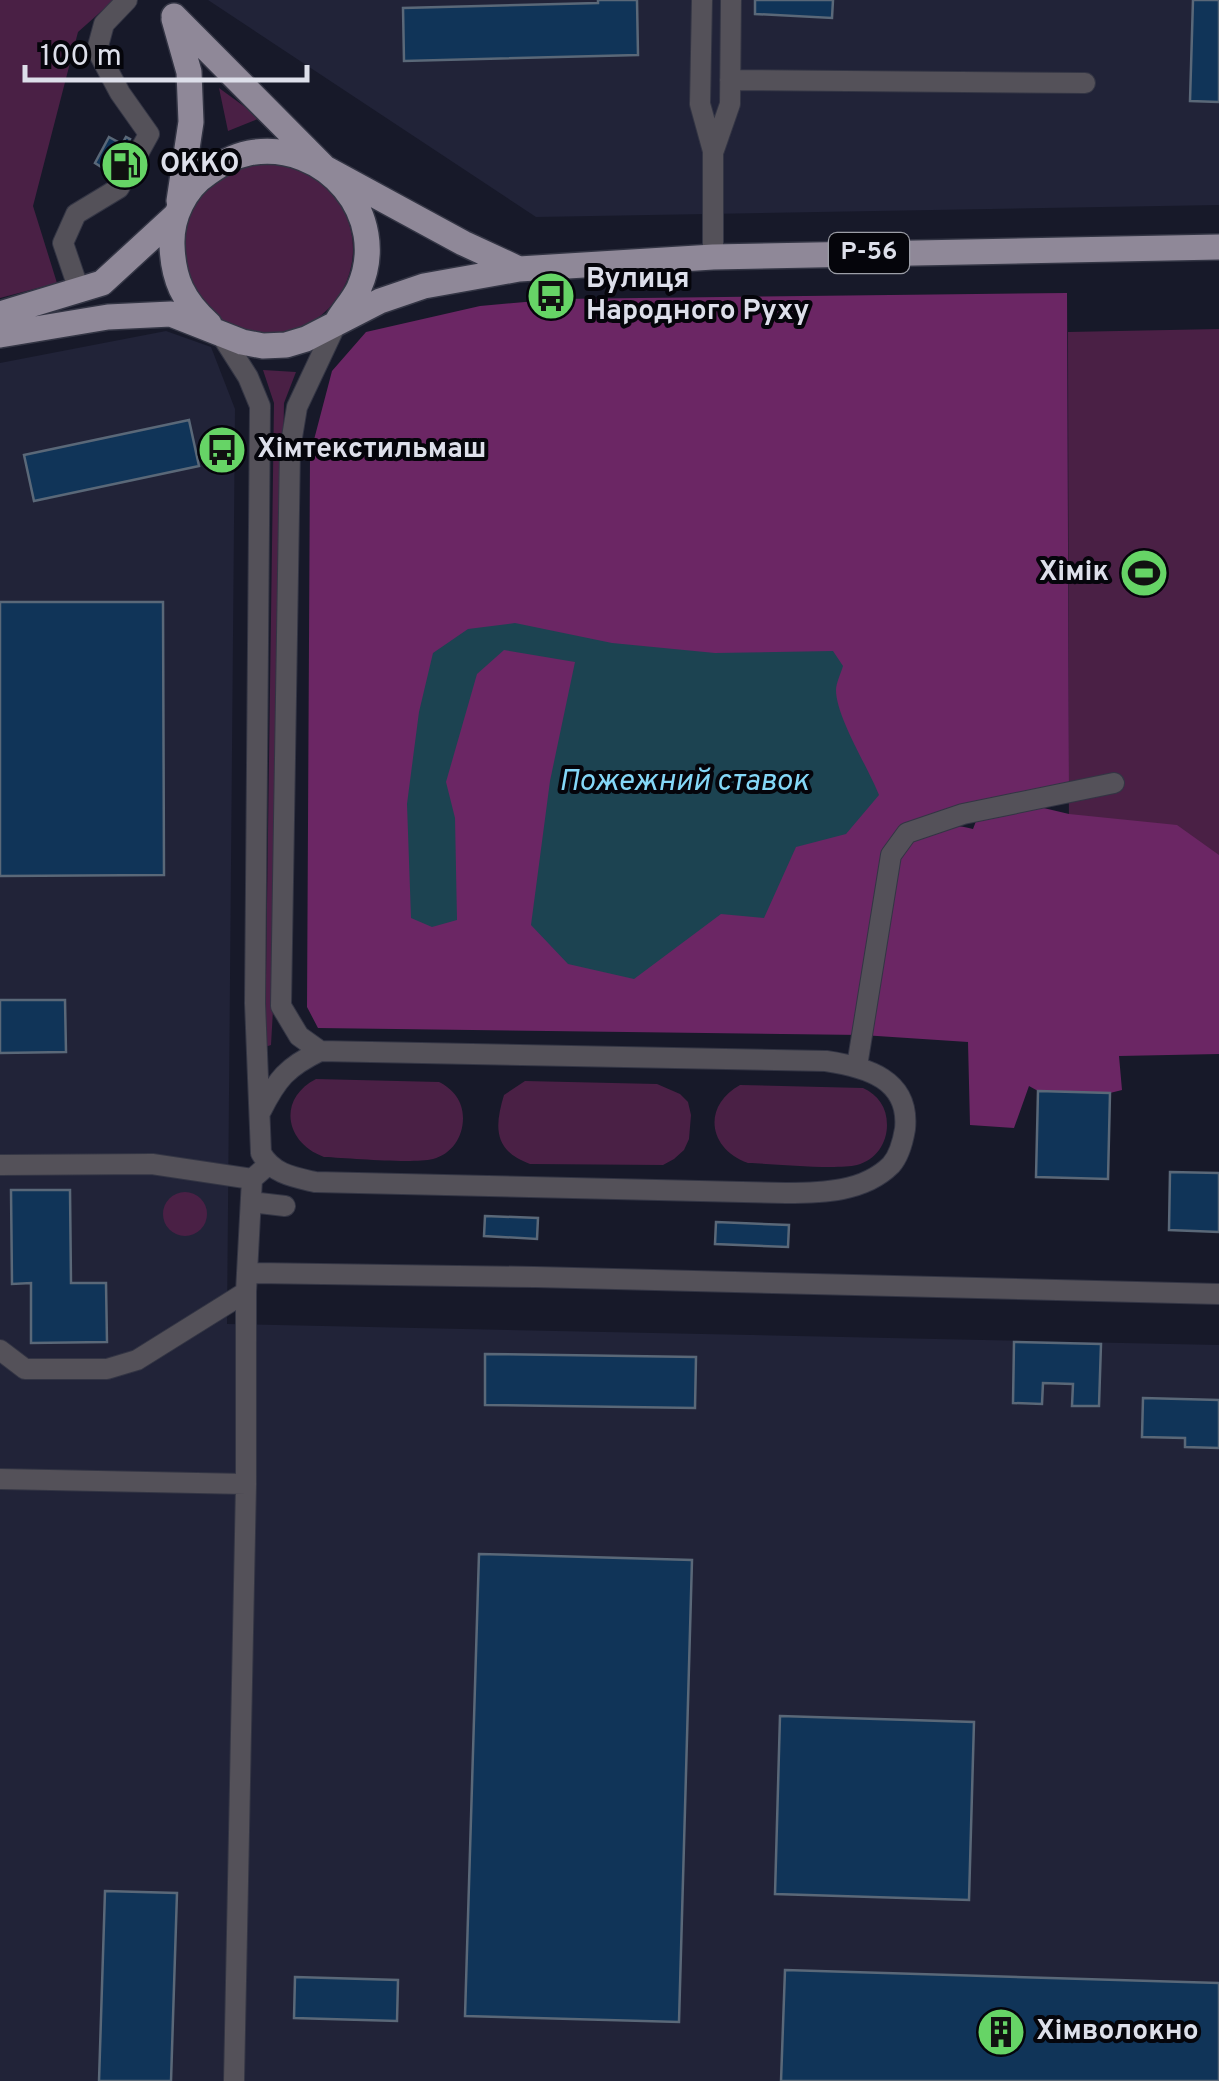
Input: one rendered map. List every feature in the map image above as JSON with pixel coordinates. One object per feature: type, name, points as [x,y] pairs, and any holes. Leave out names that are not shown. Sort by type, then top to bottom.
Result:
[{"type":"main road","points":[[170,8],[353,198],[367,231],[364,268],[358,288],[338,320]]},
{"type":"main road","points":[[170,8],[189,72],[191,122],[172,235],[173,269],[192,310],[220,333]]},
{"type":"main road","points":[[0,314],[102,283],[176,216],[188,191],[202,177],[230,158],[270,150],[294,154],[325,168],[519,269]]},
{"type":"main road","name":"Р-56","points":[[0,334],[108,317],[170,314],[252,344],[286,345],[306,339],[380,301],[424,286],[519,269],[713,257],[1219,247]]},
{"type":"street","points":[[79,290],[62,243],[76,214],[119,188],[149,134],[120,93],[97,50],[104,24],[127,0]]},
{"type":"street","points":[[702,0],[700,104],[714,151],[713,257]]},
{"type":"street","points":[[714,151],[730,104],[732,0]]},
{"type":"street","points":[[730,80],[1085,83]]},
{"type":"street","points":[[320,1050],[299,1036],[281,1006],[290,448],[297,407],[338,320]]},
{"type":"street","points":[[220,333],[248,377],[260,406],[255,1003],[261,1153],[252,1202],[246,1282],[246,1484],[234,2081]]},
{"type":"street","points":[[857,1066],[891,855],[907,833],[963,814],[1114,782]]},
{"type":"street","points":[[0,1165],[152,1164],[260,1172],[315,1182],[822,1193],[852,1187],[893,1163],[904,1140],[906,1119],[902,1100],[892,1084],[878,1073],[809,1060],[320,1050],[277,1080],[260,1112]]},
{"type":"street","points":[[252,1202],[285,1206]]},
{"type":"street","points":[[0,1350],[25,1369],[107,1369],[137,1360],[246,1282],[574,1278],[1219,1294]]},
{"type":"street","points":[[0,1479],[246,1484]]},
{"type":"shaded area","points":[[0,0],[114,0],[78,32],[33,206],[57,283],[0,298]]},
{"type":"shaded area","points":[[208,0],[1219,0],[1219,205],[536,217]]},
{"type":"shaded area","points":[[219,88],[260,118],[228,131]]},
{"type":"shaded area","points":[[268,164],[300,171],[328,189],[346,217],[353,249],[346,281],[328,309],[300,327],[268,334],[236,327],[208,309],[190,281],[183,249],[190,217],[208,189],[236,171]]},
{"type":"shaded area","points":[[1067,293],[1069,792],[963,814],[908,833],[895,851],[931,830],[950,826],[973,829],[978,816],[1031,805],[1069,814],[1177,825],[1219,855],[1219,1054],[1119,1056],[1122,1090],[1110,1093],[1038,1091],[1029,1086],[1014,1128],[970,1125],[968,1042],[862,1035],[318,1028],[307,1007],[310,455],[332,371],[366,332],[480,306],[559,299]]},
{"type":"shaded area","name":"Хімік","points":[[1219,329],[1219,873],[1069,869],[1068,332]]},
{"type":"shaded area","points":[[166,331],[211,347],[235,409],[227,1324],[1219,1345],[1219,2081],[0,2081],[0,363]]},
{"type":"shaded area","points":[[263,370],[296,372],[284,403],[273,1010],[271,1045],[265,1047],[274,403]]},
{"type":"shaded area","points":[[316,1079],[439,1082],[459,1101],[463,1112],[461,1132],[451,1149],[433,1159],[324,1157],[301,1142],[291,1120],[295,1098]]},
{"type":"shaded area","points":[[525,1081],[657,1084],[688,1102],[689,1139],[684,1150],[663,1165],[530,1164],[509,1152],[498,1128],[504,1095]]},
{"type":"shaded area","points":[[740,1085],[863,1088],[883,1107],[887,1119],[885,1138],[875,1155],[857,1165],[748,1163],[725,1148],[715,1127],[720,1104]]},
{"type":"shaded area","points":[[185,1192],[201,1198],[207,1214],[201,1230],[185,1236],[169,1230],[163,1214],[169,1198]]},
{"type":"water","name":"Пожежний ставок","points":[[515,623],[612,643],[715,653],[833,651],[843,666],[836,690],[841,714],[879,795],[846,834],[796,847],[764,918],[721,914],[634,979],[568,964],[531,925],[550,781],[575,662],[504,650],[477,674],[446,782],[455,818],[457,920],[432,927],[411,918],[407,804],[419,712],[433,653],[468,629]]},
{"type":"building","points":[[637,0],[638,55],[404,61],[403,8]]},
{"type":"building","points":[[755,0],[833,0],[832,18],[755,14]]},
{"type":"building","points":[[1193,0],[1219,0],[1219,102],[1190,101]]},
{"type":"building","points":[[109,137],[122,144],[126,137],[130,139],[111,173],[95,163]]},
{"type":"building","points":[[189,420],[199,466],[34,501],[24,455]]},
{"type":"building","points":[[0,602],[163,602],[164,875],[0,876]]},
{"type":"building","points":[[0,1000],[65,1000],[66,1052],[0,1053]]},
{"type":"building","points":[[1038,1091],[1110,1093],[1108,1179],[1036,1177]]},
{"type":"building","points":[[1170,1172],[1219,1173],[1219,1232],[1169,1230]]},
{"type":"building","points":[[11,1190],[70,1190],[71,1283],[106,1283],[107,1342],[31,1343],[31,1283],[12,1284]]},
{"type":"building","points":[[485,1216],[538,1218],[537,1239],[484,1236]]},
{"type":"building","points":[[716,1222],[789,1225],[788,1247],[715,1244]]},
{"type":"building","points":[[1014,1342],[1101,1344],[1099,1406],[1072,1406],[1073,1384],[1043,1383],[1042,1404],[1013,1403]]},
{"type":"building","points":[[485,1354],[696,1357],[695,1408],[485,1405]]},
{"type":"building","points":[[1143,1398],[1219,1400],[1219,1448],[1185,1447],[1185,1438],[1142,1437]]},
{"type":"building","points":[[479,1554],[692,1560],[679,2022],[465,2016]]},
{"type":"building","points":[[780,1716],[974,1722],[969,1900],[775,1894]]},
{"type":"building","points":[[105,1891],[177,1893],[171,2081],[99,2081]]},
{"type":"building","name":"Хімволокно","points":[[785,1970],[1219,1983],[1219,2081],[781,2081]]},
{"type":"building","points":[[295,1977],[398,1980],[397,2021],[294,2018]]},
{"type":"place","name":"ОККО","points":[[125,165]]},
{"type":"place","name":"Вулиця Народного Руху","points":[[551,296]]},
{"type":"place","name":"Хімтекстильмаш","points":[[222,450]]},
{"type":"place","name":"Хімік","points":[[1144,573]]},
{"type":"place","name":"Хімволокно","points":[[1001,2032]]}]
